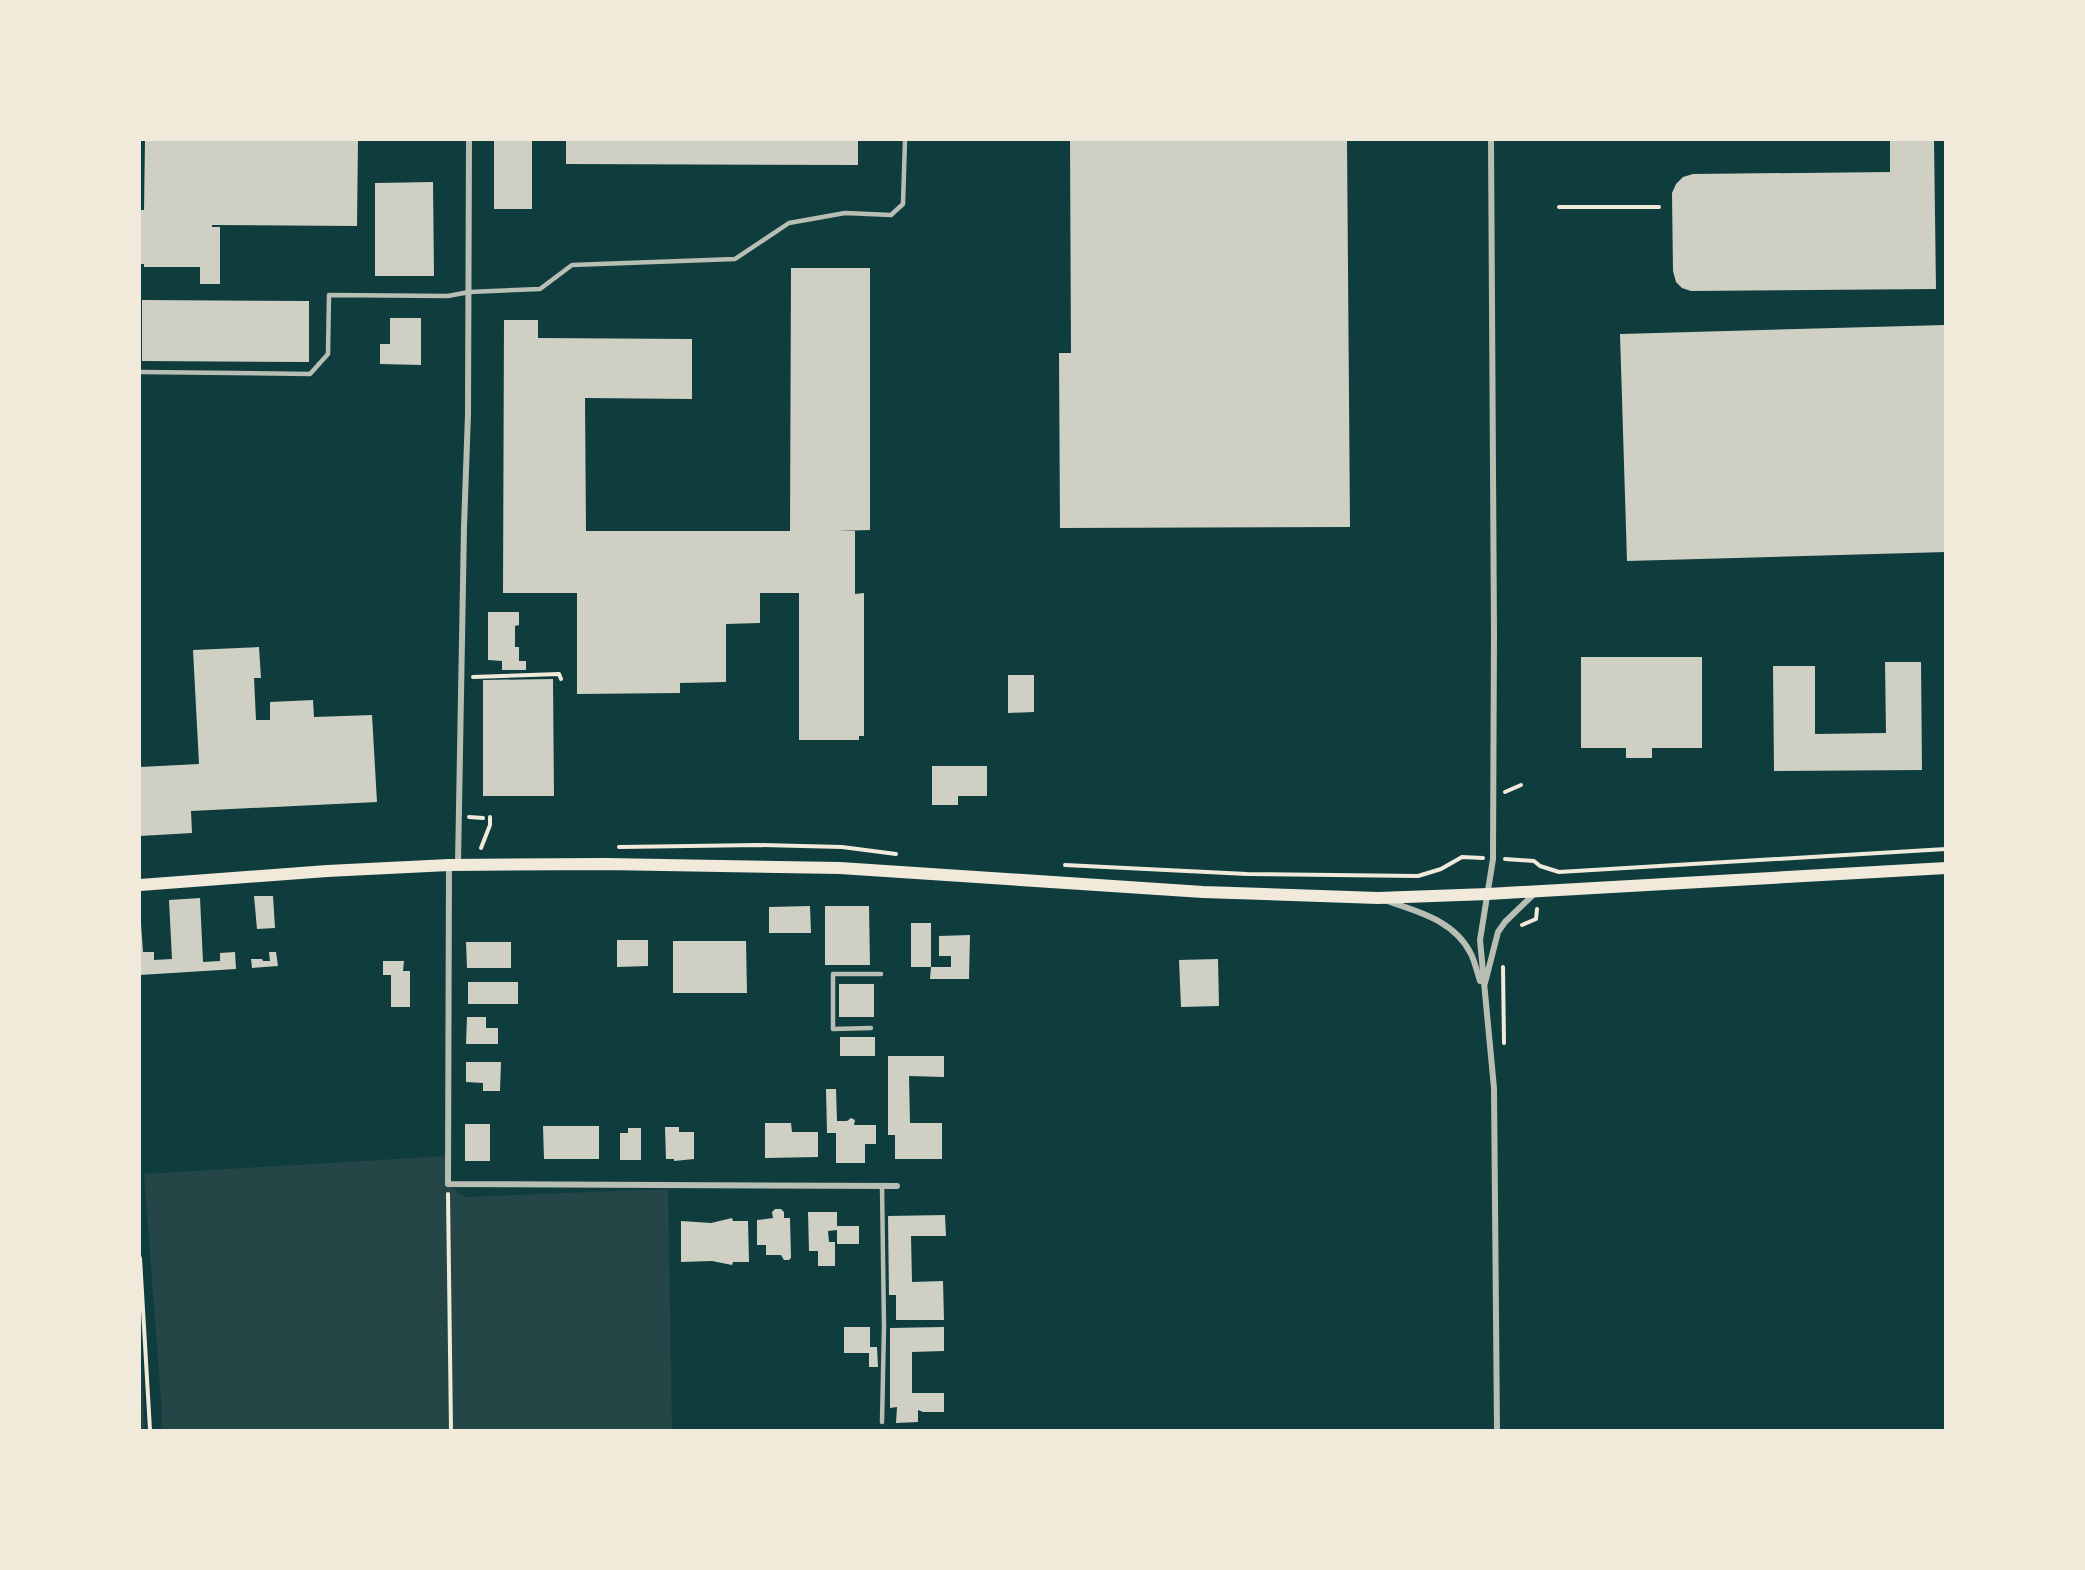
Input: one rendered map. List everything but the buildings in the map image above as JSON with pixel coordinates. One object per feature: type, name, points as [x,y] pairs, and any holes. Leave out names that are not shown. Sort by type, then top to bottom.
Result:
[{"type":"main road","points":[[140,885],[327,871],[454,865],[606,864],[840,868],[1203,892],[1378,898],[1488,894],[1946,868]]},
{"type":"street","points":[[469,140],[463,677],[454,865],[448,1185],[897,1186]]},
{"type":"street","points":[[1491,140],[1493,859],[1480,940],[1494,1088],[1497,1431]]},
{"type":"street","points":[[1483,989],[1498,932],[1505,922],[1539,890]]},
{"type":"street","points":[[1378,898],[1434,918],[1450,928],[1472,955],[1483,989]]},
{"type":"lane","points":[[140,372],[310,374],[328,354],[329,295],[448,296],[469,292],[540,289],[572,265],[735,259],[789,222],[845,213],[891,215],[903,204],[905,140]]},
{"type":"lane","points":[[871,1028],[833,1029],[832,974],[881,974]]},
{"type":"lane","points":[[882,1185],[884,1328],[882,1422]]},
{"type":"path","points":[[1559,207],[1659,207]]},
{"type":"path","points":[[463,677],[559,674],[561,679]]},
{"type":"path","points":[[481,848],[490,825],[490,817]]},
{"type":"path","points":[[1493,859],[1534,861],[1540,866],[1559,872],[1946,849]]},
{"type":"path","points":[[448,1185],[451,1431]]},
{"type":"path","points":[[140,1258],[150,1431]]},
{"type":"shaded area","points":[[448,1156],[448,1184],[465,1197],[668,1189],[672,1430],[161,1430],[162,1413],[144,1174]]},
{"type":"shaded area","points":[[140,1344],[145,1430],[140,1430]]}]
